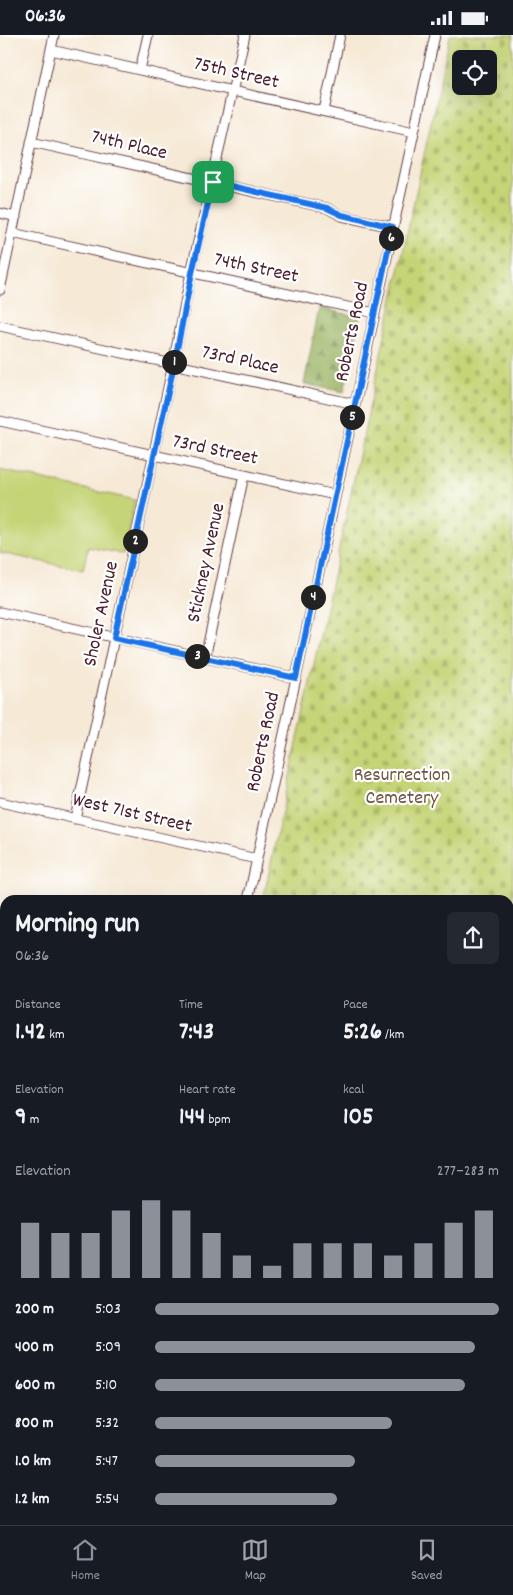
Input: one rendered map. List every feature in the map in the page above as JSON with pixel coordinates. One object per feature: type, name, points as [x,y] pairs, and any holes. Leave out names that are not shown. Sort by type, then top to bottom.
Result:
[{"type":"street","points":[[0,290],[54,35]]},
{"type":"street","points":[[140,70],[148,35]]},
{"type":"street","name":"Sholer Avenue","points":[[75,819],[245,35]]},
{"type":"street","points":[[324,111],[340,35]]},
{"type":"street","name":"Roberts Road","points":[[249,895],[435,35]]},
{"type":"street","name":"75th Street","points":[[51,51],[414,132]]},
{"type":"street","name":"74th Place","points":[[31,142],[327,208],[342,215],[393,227]]},
{"type":"street","points":[[0,213],[16,217]]},
{"type":"street","name":"74th Street","points":[[12,233],[375,313]]},
{"type":"street","name":"73rd Place","points":[[0,326],[355,404]]},
{"type":"street","name":"73rd Street","points":[[0,421],[335,495]]},
{"type":"street","name":"Stickney Avenue","points":[[205,658],[244,475]]},
{"type":"street","points":[[0,612],[296,678]]},
{"type":"street","name":"West 71st Street","points":[[0,802],[257,859]]},
{"type":"green space","name":"Resurrection Cemetery","points":[[450,35],[513,35],[513,895],[264,895]]},
{"type":"green space","points":[[319,308],[360,317],[344,392],[304,384]]},
{"type":"green space","points":[[0,470],[135,500],[123,554],[88,547],[83,570],[0,553]]},
{"type":"route","points":[[213,182],[327,208],[342,215],[393,227],[296,678],[114,638],[213,182]]}]
